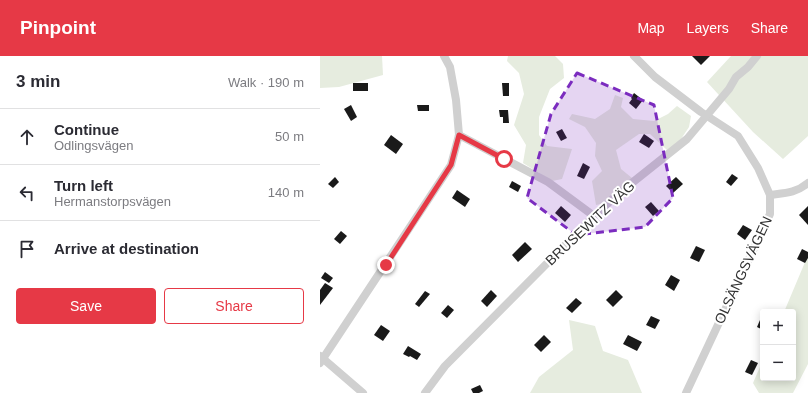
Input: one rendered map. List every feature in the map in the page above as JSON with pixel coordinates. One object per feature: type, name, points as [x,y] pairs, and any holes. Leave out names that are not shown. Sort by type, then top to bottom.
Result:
[{"type":"street","points":[[363,393],[321,359],[451,165],[459,135],[456,100],[450,67],[444,56]]},
{"type":"street","name":"OLSÄNGSVÄGEN","points":[[634,56],[655,77],[707,116],[738,136],[758,168],[770,195],[770,214],[686,393]]},
{"type":"street","name":"BRUSEWITZ VÄG","points":[[425,393],[445,366],[594,216],[618,194],[687,139],[729,89],[736,77],[758,56]]},
{"type":"street","points":[[459,135],[548,182],[594,216]]},
{"type":"street","points":[[770,195],[791,193],[808,183]]},
{"type":"highlighted area","points":[[577,73],[654,105],[673,198],[645,227],[576,235],[527,198],[551,114]]},
{"type":"shaded area","points":[[320,56],[382,56],[383,75],[339,87],[320,88]]},
{"type":"shaded area","points":[[508,56],[555,56],[563,64],[564,78],[550,89],[539,117],[539,135],[547,146],[572,149],[562,179],[552,181],[523,163],[526,145],[514,125],[524,94],[519,73],[507,61]]},
{"type":"shaded area","points":[[731,56],[808,56],[808,136],[783,159],[753,132],[707,82]]},
{"type":"shaded area","points":[[615,95],[623,98],[621,107],[633,119],[654,121],[668,114],[677,106],[691,116],[689,127],[677,145],[667,150],[650,134],[639,134],[616,150],[621,169],[632,178],[605,203],[596,205],[592,181],[602,171],[595,156],[596,143],[585,127],[569,119],[572,114],[595,119],[610,109]]},
{"type":"shaded area","points":[[808,255],[808,364],[793,393],[759,393],[753,383],[760,367],[760,381],[796,381],[796,309],[785,309]]},
{"type":"shaded area","points":[[569,320],[595,326],[603,351],[628,360],[642,393],[530,393],[539,377],[573,350]]},
{"type":"building","points":[[692,56],[710,56],[701,65]]},
{"type":"building","points":[[353,83],[368,83],[368,91],[353,91]]},
{"type":"building","points":[[502,83],[509,83],[509,96],[503,96]]},
{"type":"building","points":[[634,93],[643,100],[636,109],[629,103]]},
{"type":"building","points":[[351,105],[357,117],[351,121],[344,109]]},
{"type":"building","points":[[417,105],[429,105],[429,111],[418,111]]},
{"type":"building","points":[[499,110],[508,110],[509,123],[503,123],[503,117],[500,117]]},
{"type":"building","points":[[562,129],[567,138],[561,141],[556,132]]},
{"type":"building","points":[[644,134],[654,141],[649,148],[639,142]]},
{"type":"building","points":[[391,135],[403,144],[396,154],[384,145]]},
{"type":"building","points":[[583,163],[590,167],[584,179],[577,176]]},
{"type":"building","points":[[732,174],[738,178],[731,186],[726,182]]},
{"type":"building","points":[[335,177],[339,182],[333,188],[328,184]]},
{"type":"building","points":[[676,177],[683,184],[673,193],[666,186]]},
{"type":"building","points":[[512,181],[521,186],[518,192],[509,187]]},
{"type":"building","points":[[457,190],[470,199],[465,207],[452,198]]},
{"type":"building","points":[[651,202],[659,211],[653,216],[645,207]]},
{"type":"building","points":[[561,206],[571,215],[565,222],[555,213]]},
{"type":"building","points":[[808,206],[808,225],[799,215]]},
{"type":"building","points":[[743,225],[752,230],[745,240],[737,234]]},
{"type":"building","points":[[341,231],[347,236],[340,244],[334,239]]},
{"type":"building","points":[[525,242],[532,249],[518,262],[512,255]]},
{"type":"building","points":[[696,246],[705,250],[699,262],[690,258]]},
{"type":"building","points":[[802,249],[808,252],[808,258],[805,263],[797,259]]},
{"type":"building","points":[[325,272],[333,278],[329,283],[321,278]]},
{"type":"building","points":[[671,275],[680,280],[674,291],[665,285]]},
{"type":"building","points":[[325,283],[333,288],[320,305],[320,290]]},
{"type":"building","points":[[491,290],[497,296],[487,307],[481,301]]},
{"type":"building","points":[[616,290],[623,297],[613,307],[606,300]]},
{"type":"building","points":[[425,291],[430,294],[419,307],[415,304]]},
{"type":"building","points":[[576,298],[582,303],[572,313],[566,308]]},
{"type":"building","points":[[448,305],[454,310],[447,318],[441,313]]},
{"type":"building","points":[[651,316],[660,320],[655,329],[646,325]]},
{"type":"building","points":[[760,320],[760,328],[757,327]]},
{"type":"building","points":[[381,325],[390,331],[383,341],[374,335]]},
{"type":"building","points":[[544,335],[551,342],[541,352],[534,345]]},
{"type":"building","points":[[628,335],[642,342],[637,351],[623,344]]},
{"type":"building","points":[[408,346],[421,354],[417,360],[403,354]]},
{"type":"building","points":[[751,360],[758,363],[752,375],[745,372]]},
{"type":"building","points":[[480,385],[483,391],[473,393],[471,389]]},
{"type":"route","points":[[386,265],[451,165],[459,135],[504,159]]}]
